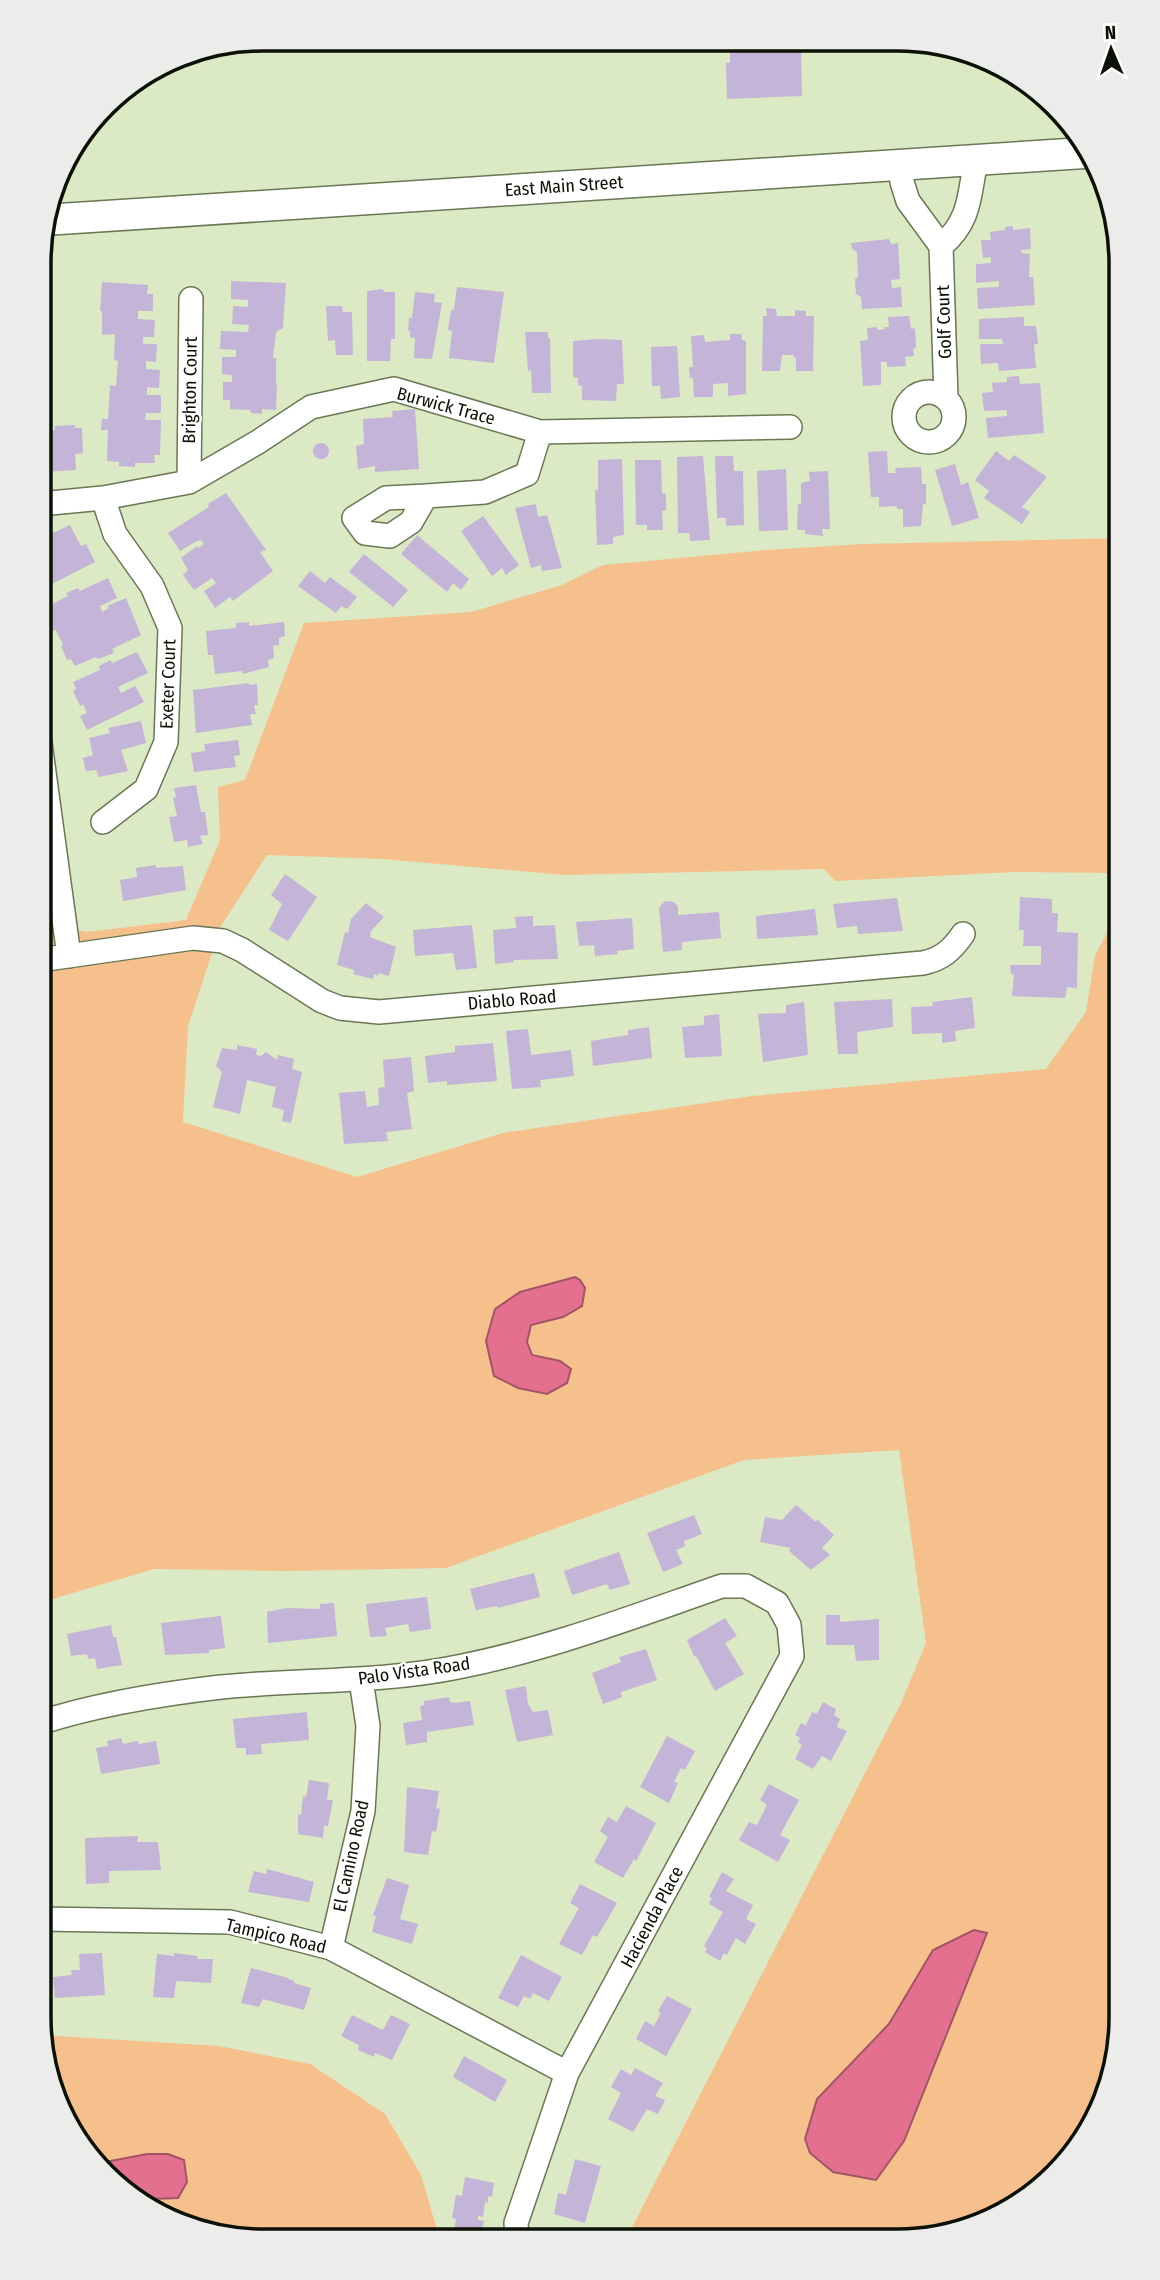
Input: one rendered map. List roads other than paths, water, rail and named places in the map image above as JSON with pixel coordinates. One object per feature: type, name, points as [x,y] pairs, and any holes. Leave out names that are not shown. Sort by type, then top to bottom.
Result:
[{"type":"main road","name":"East Main Street","points":[[56,219],[1079,153]]},
{"type":"street","points":[[902,165],[902,182],[908,201],[942,246],[956,233],[965,217],[976,160]]},
{"type":"street","name":"Golf Court","points":[[942,246],[947,398]]},
{"type":"street","name":"Brighton Court","points":[[188,482],[191,299]]},
{"type":"street","name":"Burwick Trace","points":[[51,504],[103,498],[188,482],[258,442],[311,407],[394,389],[540,432],[790,426]]},
{"type":"street","points":[[426,496],[485,492],[527,474],[540,432]]},
{"type":"street","name":"Exeter Court","points":[[103,498],[116,534],[152,586],[170,628],[166,742],[146,789],[103,822]]},
{"type":"street","points":[[51,824],[69,956]]},
{"type":"street","name":"Diablo Road","points":[[51,958],[192,938],[223,941],[242,950],[322,1001],[340,1008],[379,1012],[923,963],[938,960],[953,949],[963,934]]},
{"type":"street","name":"Palo Vista Road","points":[[51,1719],[78,1710],[221,1687],[361,1679],[457,1668],[581,1635],[722,1586],[746,1586],[777,1603]]},
{"type":"street","name":"Hacienda Place","points":[[516,2229],[516,2223],[567,2073],[792,1657],[789,1625],[777,1603]]},
{"type":"street","name":"El Camino Road","points":[[331,1948],[363,1811],[368,1726],[361,1679]]},
{"type":"street","name":"Tampico Road","points":[[51,1919],[230,1922],[331,1948],[567,2073]]}]
